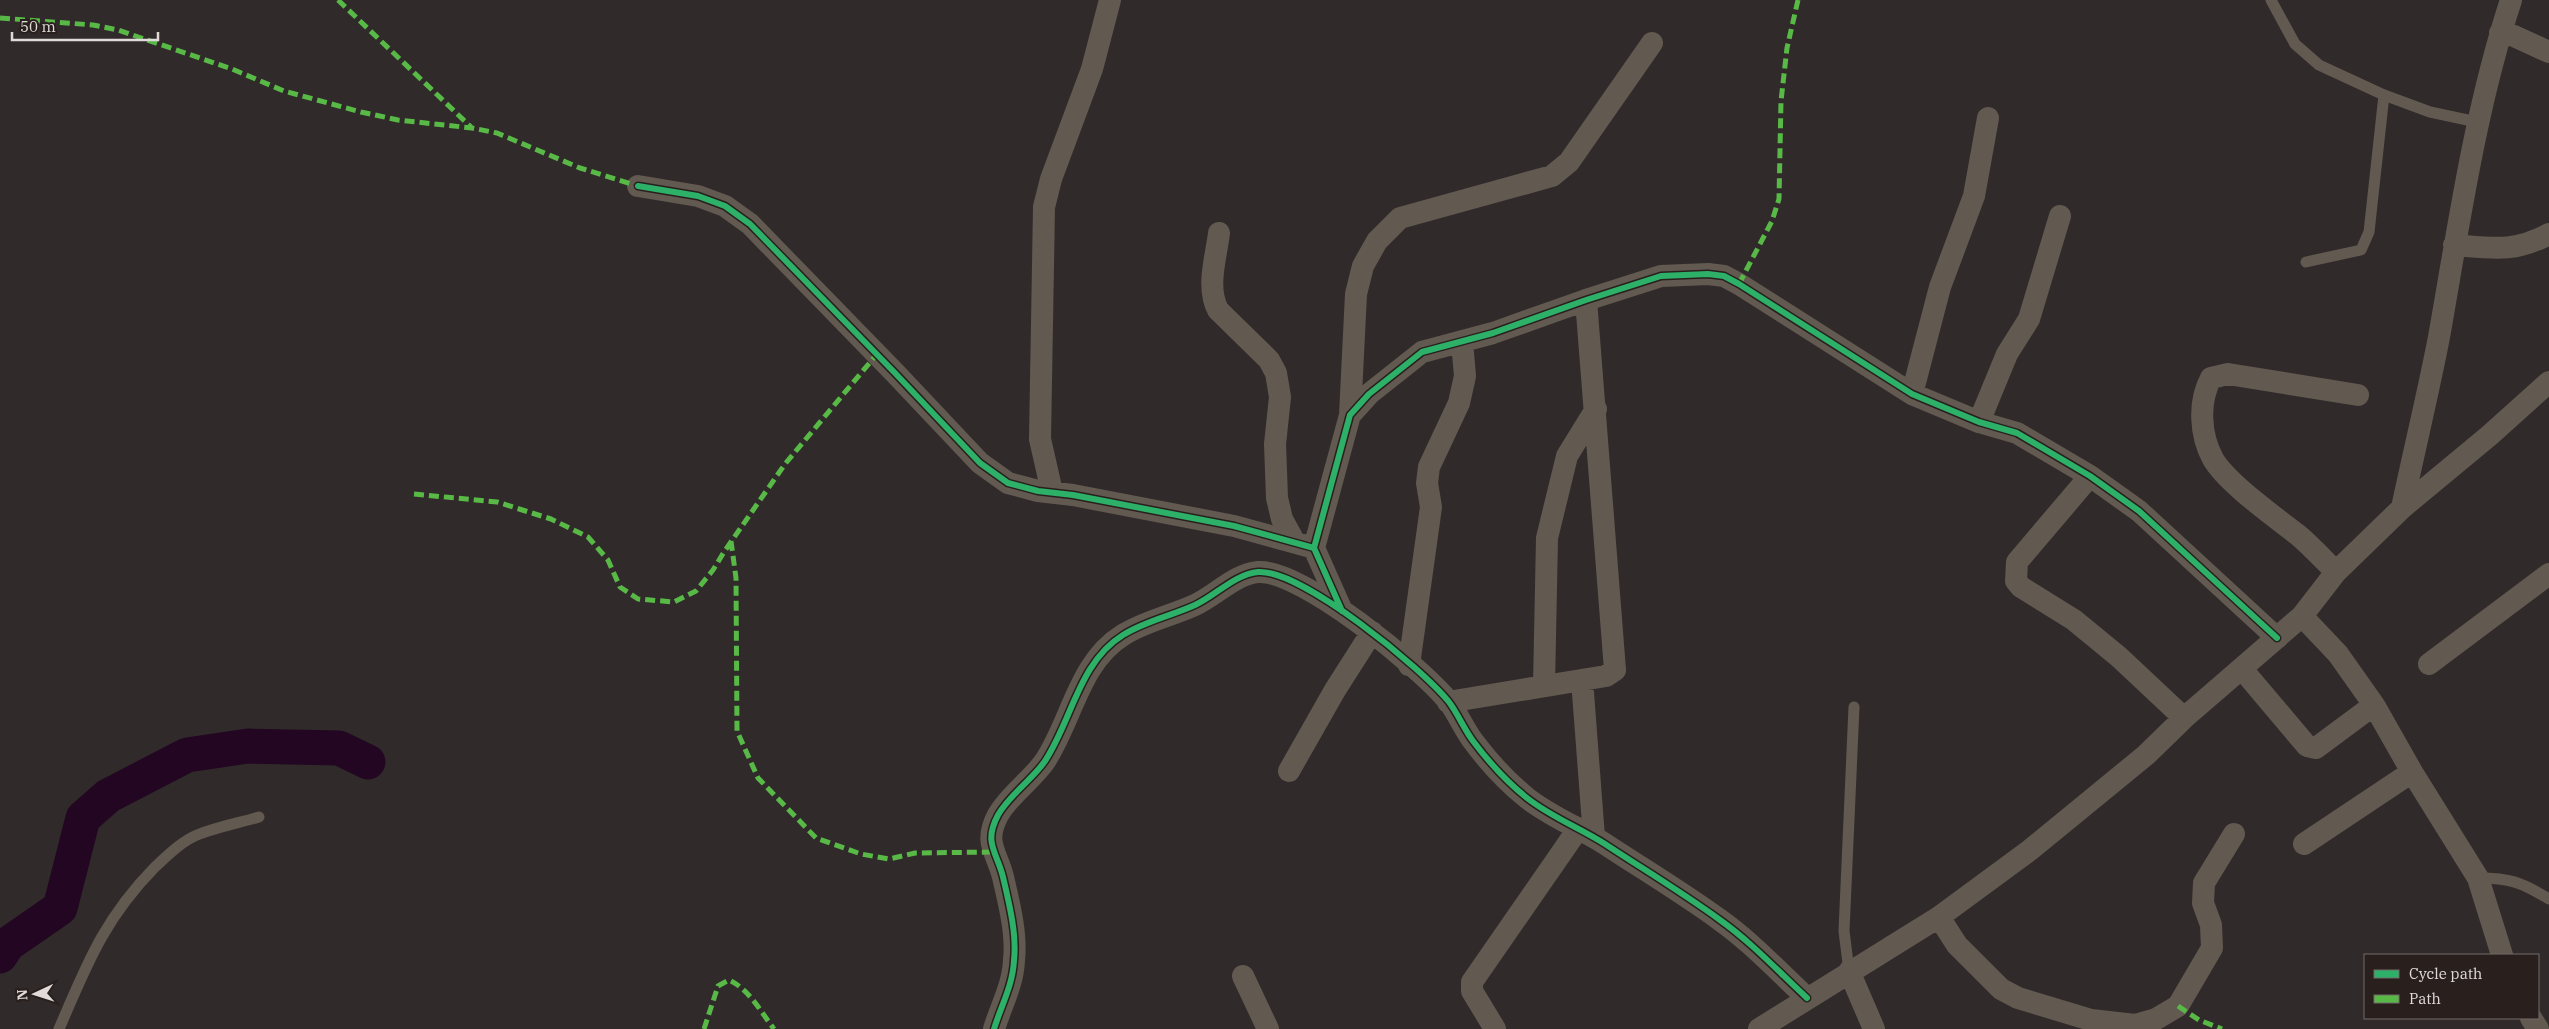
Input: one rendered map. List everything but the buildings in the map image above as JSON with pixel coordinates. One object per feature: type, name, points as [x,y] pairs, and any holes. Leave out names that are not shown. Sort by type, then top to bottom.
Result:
[{"type":"street","points":[[1052,492],[1040,430],[1044,207],[1051,179],[1092,69],[1110,0]]},
{"type":"street","points":[[2402,508],[2438,339],[2477,122],[2500,33],[2511,0]]},
{"type":"street","points":[[2500,33],[2514,36],[2549,52]]},
{"type":"street","points":[[1304,544],[1350,415],[1356,294],[1363,266],[1377,241],[1400,218],[1552,176],[1569,162],[1652,43]]},
{"type":"street","points":[[1912,394],[1940,287],[1974,196],[1988,118]]},
{"type":"street","points":[[638,186],[698,196],[725,206],[750,224],[837,312],[980,464],[1008,483],[1038,491],[1234,526],[1304,544]]},
{"type":"street","points":[[1979,422],[2007,354],[2029,319],[2060,216]]},
{"type":"street","points":[[1219,233],[1211,290],[1213,300],[1218,310],[1269,360],[1276,373],[1280,397],[1275,444],[1276,498],[1282,518],[1304,544],[1342,610]]},
{"type":"street","points":[[2454,245],[2504,248],[2524,246],[2549,234]]},
{"type":"street","points":[[1350,415],[1370,394],[1422,352],[1514,327],[1586,300],[1661,276],[1678,274],[1724,276],[1912,394],[1979,422],[2017,433],[2090,476],[2139,511],[2278,638]]},
{"type":"street","points":[[1448,702],[1606,676],[1614,670],[1596,409],[1586,300]]},
{"type":"street","points":[[1409,665],[1431,507],[1427,483],[1429,467],[1459,403],[1465,376],[1462,342]]},
{"type":"street","points":[[2336,572],[2300,537],[2238,487],[2213,459],[2201,413],[2203,398],[2211,378],[2228,374],[2358,395]]},
{"type":"street","points":[[1759,1029],[1849,971],[1939,917],[2030,850],[2146,755],[2184,718],[2302,616],[2336,572],[2402,508],[2490,435],[2549,382]]},
{"type":"street","points":[[1544,686],[1547,538],[1567,456],[1596,409]]},
{"type":"street","points":[[2090,476],[2017,562],[2016,581],[2021,587],[2074,620],[2119,657],[2184,718]]},
{"type":"street","points":[[994,1029],[1008,994],[1014,961],[1009,905],[1002,872],[992,852],[991,835],[998,815],[1043,764],[1059,738],[1090,670],[1100,654],[1125,633],[1197,604],[1254,572],[1266,572],[1283,578],[1342,610],[1372,632],[1448,702],[1473,742],[1499,772],[1526,797],[1586,833],[1720,920],[1752,945],[1807,998]]},
{"type":"street","points":[[2429,664],[2549,574]]},
{"type":"street","points":[[2302,616],[2338,654],[2374,705],[2412,772],[2478,878],[2502,954]]},
{"type":"street","points":[[1289,771],[1372,632]]},
{"type":"street","points":[[2242,669],[2307,746],[2311,748],[2316,748],[2374,705]]},
{"type":"street","points":[[1495,1029],[1472,992],[1472,982],[1586,833],[1582,680]]},
{"type":"street","points":[[2304,844],[2412,772]]},
{"type":"street","points":[[1939,917],[1957,945],[2001,989],[2018,998],[2089,1025],[2135,1025],[2156,1020],[2178,1006],[2212,948],[2211,925],[2203,903],[2204,883],[2234,834]]},
{"type":"street","points":[[1849,971],[1874,1029]]},
{"type":"street","points":[[1243,976],[1268,1029]]},
{"type":"lane","points":[[2271,0],[2295,44],[2319,65],[2384,96],[2430,112],[2477,122]]},
{"type":"lane","points":[[2306,262],[2361,250],[2369,232],[2384,96]]},
{"type":"lane","points":[[1849,971],[1844,931],[1854,707]]},
{"type":"lane","points":[[59,1029],[96,943],[116,911],[139,884],[167,856],[195,835],[259,817]]},
{"type":"lane","points":[[2478,878],[2501,878],[2522,883],[2549,898]]},
{"type":"waterway","points":[[0,956],[8,944],[60,908],[83,818],[108,796],[187,755],[248,746],[339,748],[368,762]]},
{"type":"marked path","points":[[338,0],[472,128]]},
{"type":"marked path","points":[[1739,284],[1772,221],[1779,199],[1781,101],[1787,48],[1798,0]]},
{"type":"marked path","points":[[0,18],[93,25],[118,30],[232,69],[284,91],[398,120],[472,128],[497,133],[580,168],[638,186]]},
{"type":"marked path","points":[[414,494],[497,502],[551,519],[588,537],[608,560],[620,587],[638,599],[674,602],[696,591],[713,570],[785,464],[877,354]]},
{"type":"marked path","points":[[731,541],[736,578],[737,731],[758,778],[816,838],[861,854],[889,859],[915,853],[993,852]]},
{"type":"marked path","points":[[704,1029],[718,986],[729,980],[749,995],[774,1029]]},
{"type":"marked path","points":[[2178,1006],[2199,1020],[2222,1029]]},
{"type":"cycle path","points":[[638,186],[698,196],[725,206],[750,224],[980,463],[1008,483],[1038,491],[1073,495],[1234,526],[1314,548]]},
{"type":"cycle path","points":[[1342,611],[1314,548],[1350,415],[1369,394],[1422,352],[1493,333],[1661,276],[1708,274],[1724,276],[1739,284],[1912,394],[1979,422],[2017,433],[2090,476],[2139,511],[2277,638]]},
{"type":"cycle path","points":[[994,1029],[1011,978],[1015,950],[1010,908],[1003,877],[991,840],[998,815],[1009,800],[1045,761],[1086,676],[1108,646],[1131,630],[1195,605],[1233,581],[1258,572],[1277,575],[1302,586],[1360,623],[1414,667],[1435,687],[1449,702],[1479,749],[1520,792],[1536,805],[1605,844],[1720,920],[1754,947],[1807,998]]}]
